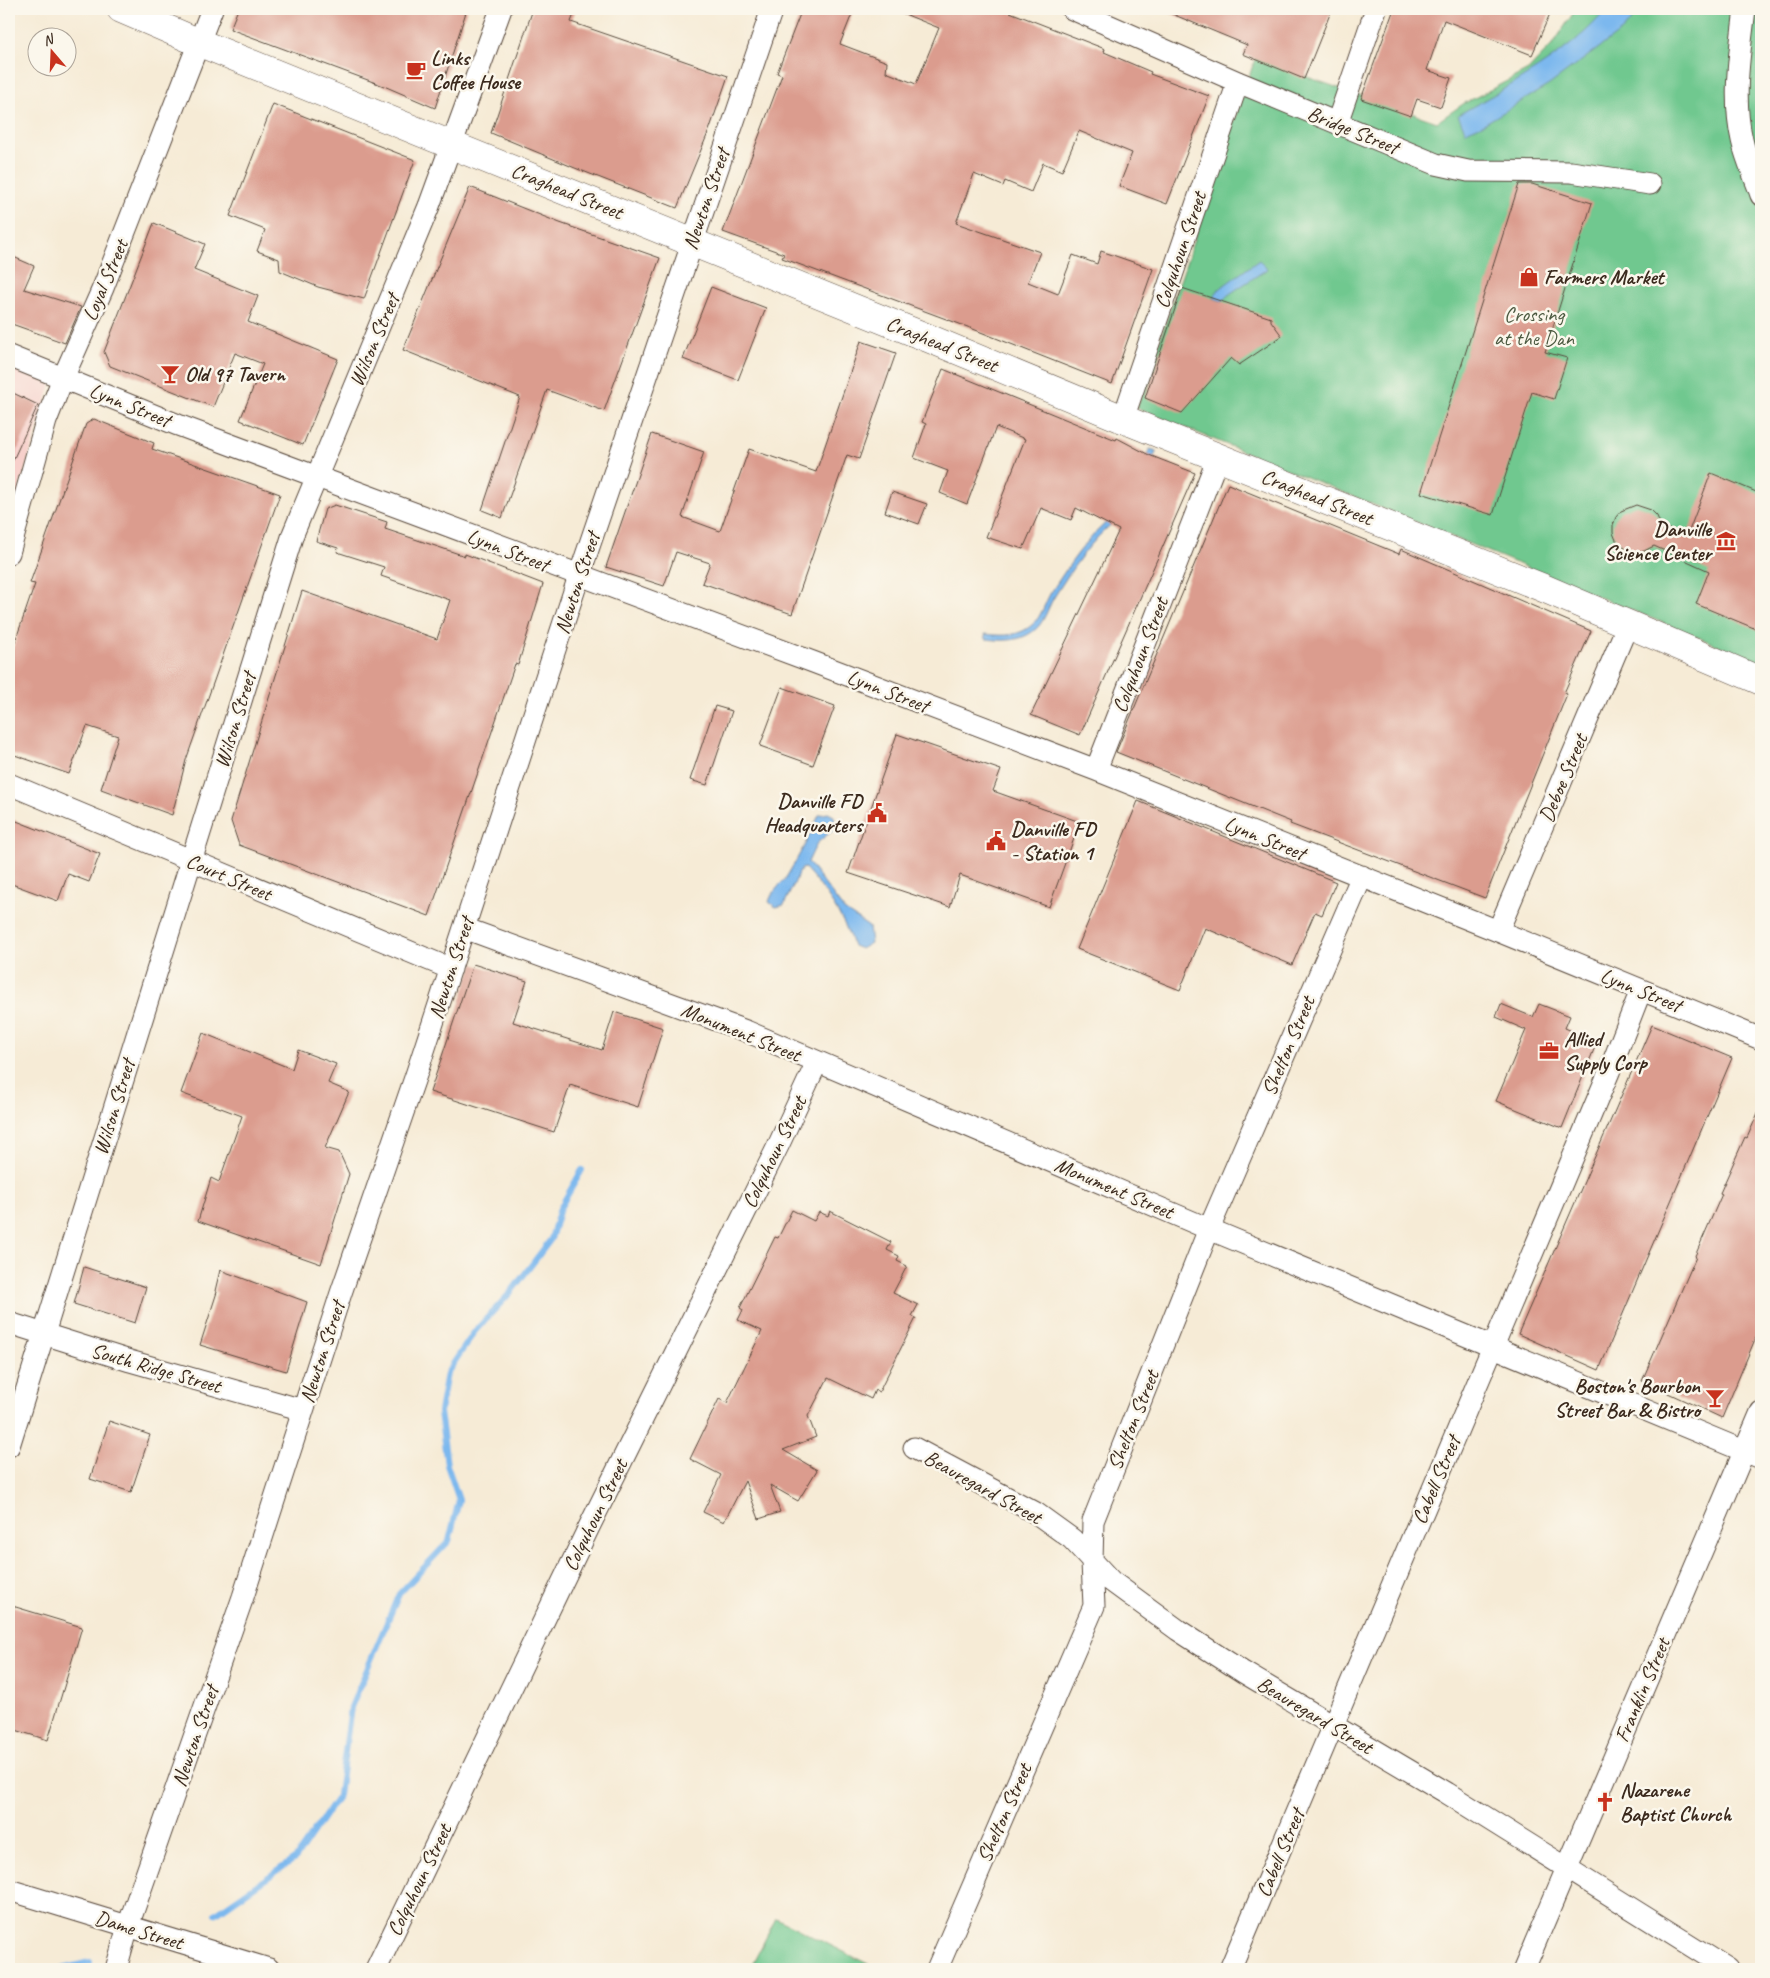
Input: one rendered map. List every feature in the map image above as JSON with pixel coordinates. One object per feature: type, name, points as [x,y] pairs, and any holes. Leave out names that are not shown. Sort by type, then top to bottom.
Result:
[{"type":"main road","name":"Craghead Street","points":[[121,9],[200,43],[452,144],[1122,419],[1541,587],[1761,682]]},
{"type":"street","name":"Loyal Street","points":[[9,554],[46,421],[103,288],[212,9]]},
{"type":"street","name":"Wilson Street","points":[[9,1446],[293,534],[429,206],[501,9]]},
{"type":"street","name":"Newton Street","points":[[116,1969],[128,1926],[243,1597],[341,1293],[464,928],[579,576],[772,9]]},
{"type":"street","name":"Bridge Street","points":[[1072,9],[1238,82],[1436,164],[1468,172],[1570,172],[1650,184]]},
{"type":"street","points":[[1336,123],[1376,9]]},
{"type":"street","points":[[1745,9],[1738,64],[1739,121],[1742,141],[1761,195]]},
{"type":"street","name":"Colquhoun Street","points":[[1122,419],[1238,82]]},
{"type":"street","name":"Lynn Street","points":[[9,356],[178,426],[1096,770],[1498,931],[1761,1040]]},
{"type":"street","name":"Colquhoun Street","points":[[1096,770],[1218,457]]},
{"type":"street","name":"Deboe Street","points":[[1498,931],[1628,624]]},
{"type":"street","name":"Court Street","points":[[9,784],[450,969]]},
{"type":"street","name":"Shelton Street","points":[[936,1969],[1094,1606],[1093,1521],[1209,1229],[1362,876]]},
{"type":"street","name":"Monument Street","points":[[464,928],[746,1031],[1209,1229],[1753,1454]]},
{"type":"street","name":"Cabell Street","points":[[1230,1969],[1609,1072],[1641,990]]},
{"type":"street","name":"Colquhoun Street","points":[[376,1969],[593,1518],[773,1155],[817,1062]]},
{"type":"street","name":"South Ridge Street","points":[[9,1323],[130,1361],[303,1410]]},
{"type":"street","name":"Franklin Street","points":[[1524,1969],[1566,1869],[1753,1454],[1761,1412]]},
{"type":"street","name":"Beauregard Street","points":[[914,1448],[1036,1513],[1072,1539],[1111,1581],[1178,1630],[1243,1672],[1447,1793],[1728,1969]]},
{"type":"street","name":"Dame Street","points":[[9,1890],[269,1969]]},
{"type":"shaded area","points":[[9,365],[51,384],[9,522]]},
{"type":"green space","name":"Crossing at the Dan","points":[[1576,9],[1761,9],[1761,663],[1137,408],[1255,59],[1437,122],[1463,104],[1528,70],[1553,44]]},
{"type":"green space","points":[[776,1918],[878,1969],[750,1969]]},
{"type":"water","points":[[1607,9],[1641,9],[1623,30],[1549,85],[1482,125],[1466,132],[1458,115],[1556,55],[1591,26]]},
{"type":"water","points":[[1259,260],[1267,269],[1222,301],[1213,298],[1219,289]]},
{"type":"water","points":[[1150,449],[1157,451],[1118,519],[1099,536],[1082,556],[1053,599],[1039,626],[1030,633],[1018,638],[1006,640],[986,639],[985,634],[1004,635],[1016,633],[1028,628],[1036,621],[1050,594],[1071,562],[1087,542],[1114,516]]},
{"type":"water","points":[[828,813],[834,816],[836,828],[817,843],[808,862],[844,910],[869,927],[871,943],[861,949],[853,946],[845,925],[833,904],[805,868],[801,869],[784,905],[776,907],[769,902],[796,861],[819,815]]},
{"type":"building","points":[[238,9],[467,9],[435,108],[384,86],[230,29]]},
{"type":"building","points":[[533,9],[576,9],[571,22],[728,76],[710,128],[677,208],[491,133]]},
{"type":"building","points":[[802,9],[854,9],[840,44],[887,62],[886,72],[916,84],[939,28],[892,9],[1002,9],[1105,49],[1104,52],[1151,72],[1150,74],[1209,96],[1167,204],[1119,186],[1132,153],[1079,131],[1062,171],[1043,163],[1031,192],[1005,181],[1003,186],[974,174],[956,223],[1040,252],[1028,282],[1058,294],[1073,255],[1097,264],[1101,251],[1153,269],[1112,384],[973,329],[782,258],[784,254],[723,232],[782,75],[777,73]]},
{"type":"building","points":[[1160,9],[1332,9],[1304,79],[1243,54],[1247,45]]},
{"type":"building","points":[[1394,9],[1552,9],[1532,55],[1444,20],[1427,70],[1451,78],[1441,107],[1417,99],[1411,116],[1361,99]]},
{"type":"building","points":[[273,104],[415,160],[364,299],[318,287],[280,271],[279,259],[257,251],[265,230],[230,216]]},
{"type":"building","name":"Farmers Market","points":[[1519,184],[1532,184],[1592,203],[1545,352],[1567,358],[1554,399],[1532,392],[1493,515],[1421,493]]},
{"type":"building","points":[[470,187],[560,223],[660,258],[604,411],[547,390],[502,518],[482,510],[520,397],[403,350]]},
{"type":"building","points":[[154,223],[205,244],[194,270],[258,296],[248,322],[338,359],[303,445],[240,420],[263,364],[235,353],[213,407],[110,366],[104,352]]},
{"type":"building","points":[[9,255],[34,266],[24,289],[81,307],[65,343],[9,323]]},
{"type":"building","points":[[711,287],[766,308],[738,380],[683,359]]},
{"type":"building","points":[[1182,288],[1271,318],[1271,321],[1282,336],[1239,365],[1231,358],[1182,413],[1145,398]]},
{"type":"building","points":[[861,341],[896,353],[859,459],[847,455],[792,614],[702,583],[710,563],[676,552],[664,586],[606,567],[652,434],[704,452],[682,517],[720,531],[749,449],[816,472]]},
{"type":"building","points":[[943,369],[1116,440],[1117,438],[1149,455],[1195,473],[1080,735],[1031,715],[1119,530],[1076,508],[1071,520],[1041,508],[1023,549],[986,537],[1025,439],[996,427],[967,504],[940,493],[948,471],[914,458],[926,424],[922,422]]},
{"type":"building","points":[[9,391],[38,405],[9,469]]},
{"type":"building","points":[[94,419],[154,443],[152,449],[280,494],[186,760],[172,815],[101,789],[118,736],[87,726],[69,774],[9,753],[9,659],[35,584],[30,583],[86,424]]},
{"type":"building","points":[[1711,473],[1761,494],[1761,631],[1696,604],[1709,571],[1654,546],[1636,553],[1628,551],[1616,540],[1613,533],[1616,517],[1621,511],[1636,505],[1651,510],[1657,516],[1661,526],[1687,536]]},
{"type":"building","points":[[1228,484],[1399,554],[1401,549],[1591,631],[1564,693],[1567,694],[1485,898],[1290,824],[1291,822],[1116,752]]},
{"type":"building","points":[[892,492],[927,504],[919,524],[885,512]]},
{"type":"building","points":[[335,505],[387,522],[385,529],[465,556],[465,554],[543,584],[518,665],[515,664],[429,916],[239,845],[231,821],[302,591],[437,639],[450,600],[381,576],[384,567],[337,552],[338,548],[316,541],[325,509]]},
{"type":"building","points":[[782,687],[835,706],[813,765],[760,746]]},
{"type":"building","points":[[715,706],[732,711],[707,785],[690,780]]},
{"type":"building","points":[[897,734],[1001,770],[993,791],[1080,822],[1049,907],[960,875],[950,907],[848,873]]},
{"type":"building","points":[[1138,801],[1336,882],[1322,915],[1315,912],[1292,965],[1205,928],[1180,990],[1077,949]]},
{"type":"building","points":[[9,818],[100,854],[89,882],[68,874],[58,901],[9,883]]},
{"type":"building","points":[[473,964],[527,981],[513,1022],[602,1050],[614,1012],[663,1028],[638,1107],[570,1085],[554,1132],[430,1092]]},
{"type":"building","points":[[1501,1004],[1533,1017],[1539,1004],[1570,1016],[1565,1028],[1597,1042],[1562,1128],[1496,1101],[1526,1030],[1496,1017]]},
{"type":"building","points":[[1652,1025],[1732,1058],[1599,1370],[1518,1334]]},
{"type":"building","points":[[203,1033],[292,1069],[298,1050],[336,1064],[328,1083],[349,1092],[325,1148],[339,1152],[349,1174],[321,1264],[198,1221],[211,1178],[219,1182],[242,1116],[181,1093]]},
{"type":"building","points":[[1761,1106],[1761,1325],[1722,1418],[1642,1381],[1696,1257],[1722,1194],[1720,1193]]},
{"type":"building","points":[[792,1210],[814,1221],[819,1212],[828,1216],[830,1211],[891,1242],[887,1250],[899,1256],[897,1261],[907,1266],[893,1293],[918,1305],[912,1316],[916,1318],[879,1392],[875,1390],[871,1399],[828,1378],[808,1416],[816,1437],[783,1450],[817,1470],[798,1501],[770,1485],[780,1512],[759,1519],[745,1481],[724,1522],[703,1512],[721,1475],[690,1459],[719,1399],[727,1403],[762,1331],[738,1320],[743,1310],[740,1308],[775,1237],[778,1238]]},
{"type":"building","points":[[84,1267],[146,1287],[135,1323],[74,1304]]},
{"type":"building","points":[[220,1270],[307,1302],[286,1371],[200,1345],[217,1292],[215,1291]]},
{"type":"building","points":[[109,1421],[150,1435],[131,1492],[90,1479]]},
{"type":"building","points":[[9,1605],[82,1627],[48,1740],[9,1728]]},
{"type":"waterway","points":[[215,1914],[296,1858],[339,1795],[351,1707],[399,1594],[449,1541],[459,1500],[447,1465],[440,1412],[447,1373],[475,1331],[511,1292],[551,1239],[560,1208],[582,1170]]},
{"type":"waterway","points":[[62,1969],[90,1962]]},
{"type":"place","name":"Links Coffee House","points":[[416,70]]},
{"type":"place","name":"Farmers Market","points":[[1529,277]]},
{"type":"place","name":"Old 97 Tavern","points":[[170,374]]},
{"type":"place","name":"Danville Science Center","points":[[1726,541]]},
{"type":"place","name":"Danville FD Headquarters","points":[[877,813]]},
{"type":"place","name":"Danville FD - Station 1","points":[[996,841]]},
{"type":"place","name":"Allied Supply Corp","points":[[1549,1051]]},
{"type":"place","name":"Boston's Bourbon Street Bar & Bistro","points":[[1715,1398]]},
{"type":"place","name":"Nazarene Baptist Church","points":[[1605,1802]]}]
